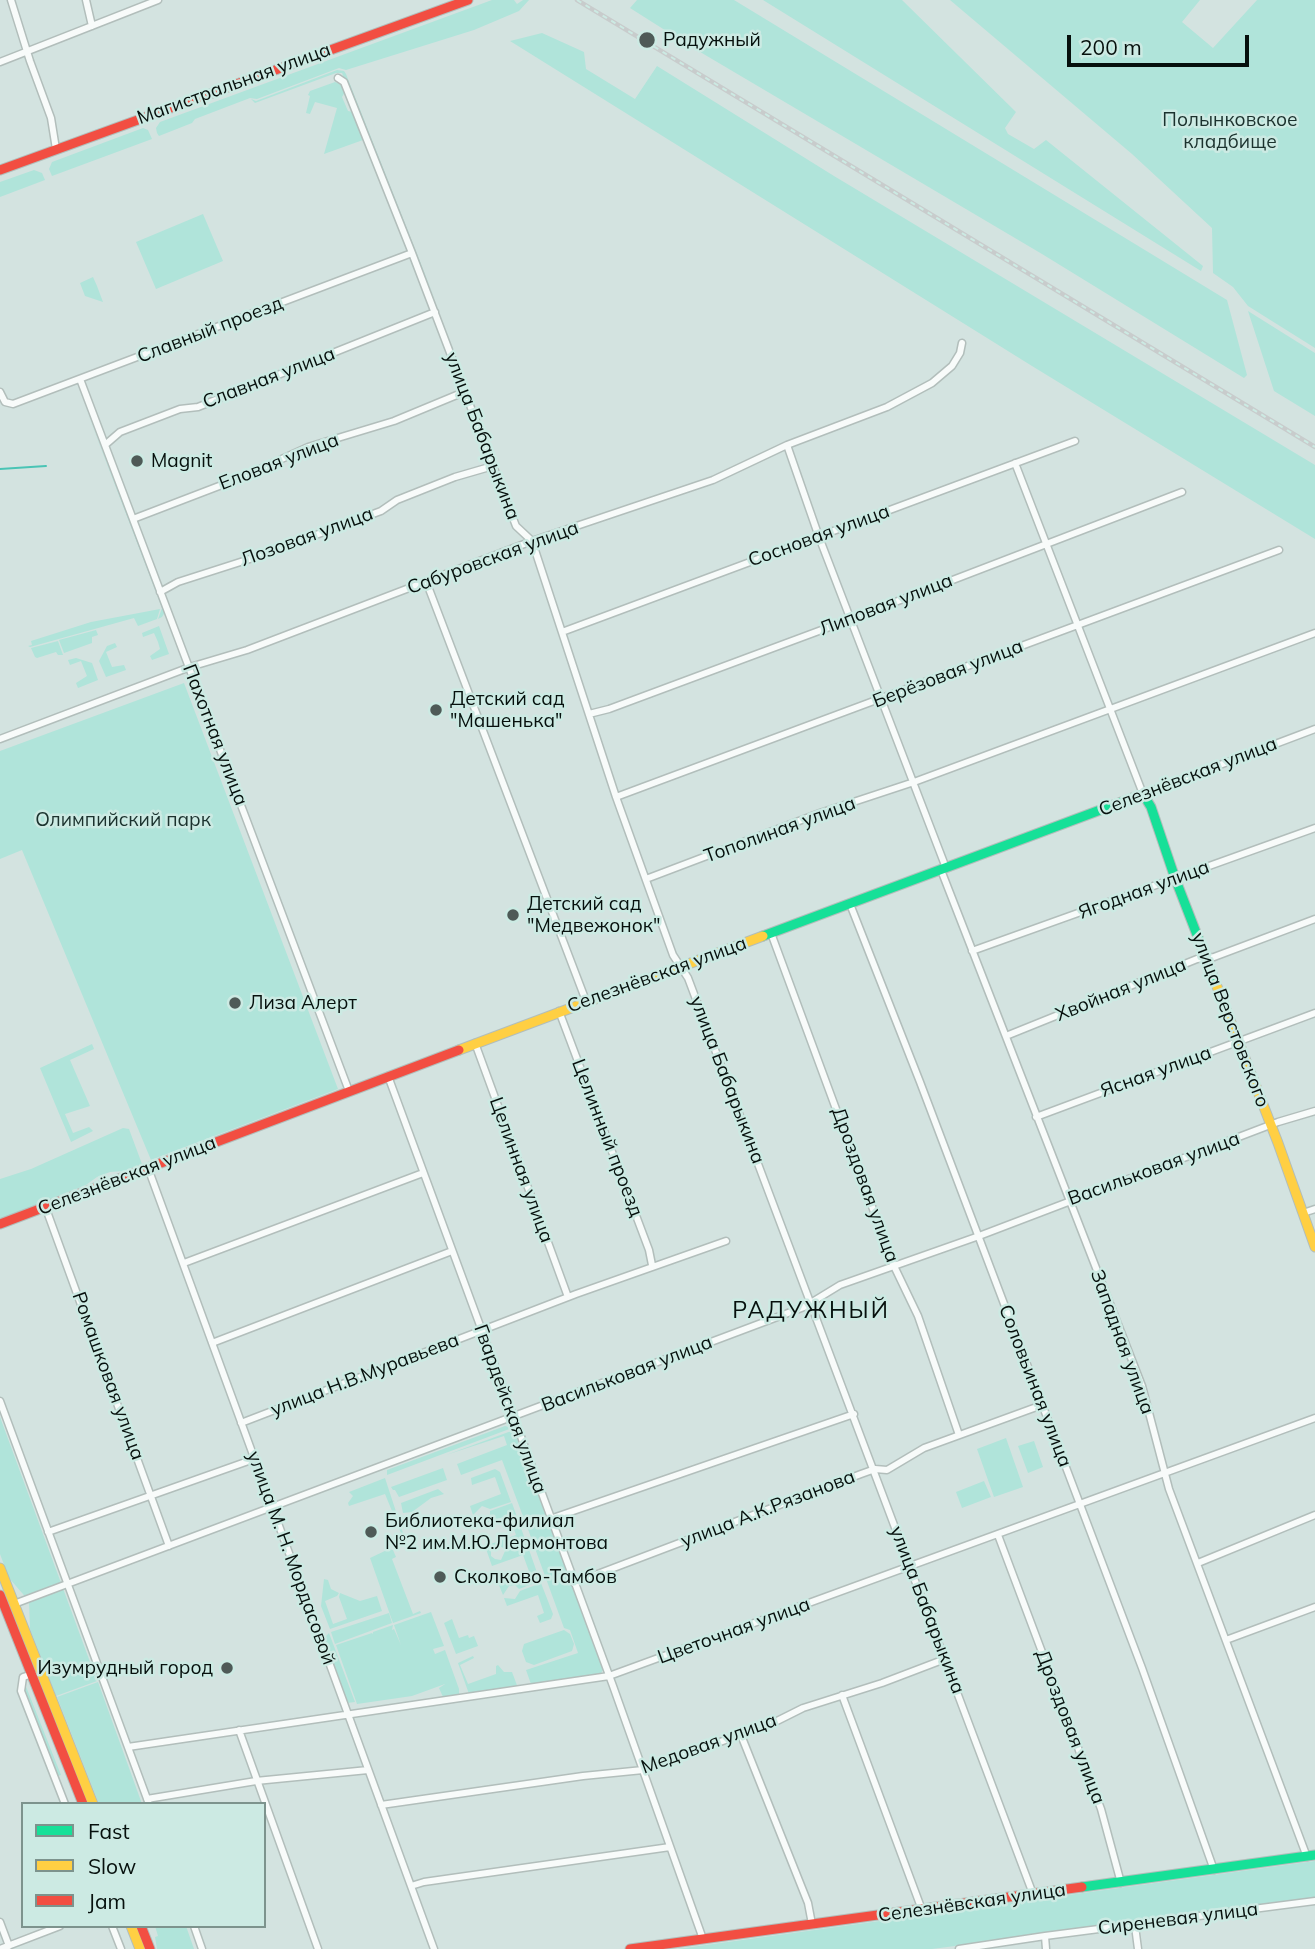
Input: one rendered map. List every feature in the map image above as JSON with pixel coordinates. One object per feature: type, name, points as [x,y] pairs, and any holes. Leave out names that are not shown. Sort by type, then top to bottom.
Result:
[{"type":"street","points":[[11,0],[26,51],[51,118],[57,149]]},
{"type":"street","points":[[86,0],[92,26]]},
{"type":"street","points":[[0,62],[157,0]]},
{"type":"street","name":"Магистральная улица","points":[[0,170],[468,0]]},
{"type":"street","name":"улица Бабарыкина","points":[[338,78],[344,82],[412,253],[516,526],[532,541],[616,797],[673,956],[688,978],[1033,1894]]},
{"type":"street","name":"Славный проезд","points":[[0,392],[7,404],[13,404],[412,253]]},
{"type":"street","name":"Славная улица","points":[[105,445],[120,432],[180,409],[198,407],[435,312]]},
{"type":"street","name":"Сабуровская улица","points":[[0,739],[190,667],[247,650],[532,541],[713,480],[787,445],[887,407],[932,383],[952,366],[960,354],[962,343]]},
{"type":"street","name":"Пахотная улица","points":[[80,379],[349,1091]]},
{"type":"street","name":"Еловая улица","points":[[133,519],[240,478],[307,447],[394,421],[464,392]]},
{"type":"street","name":"Сосновая улица","points":[[562,632],[1075,440]]},
{"type":"street","name":"Западная улица","points":[[787,445],[819,537],[914,782],[972,951],[1142,1386],[1164,1472],[1226,1640],[1311,1856]]},
{"type":"street","points":[[1015,463],[1143,794]]},
{"type":"street","name":"Лозовая улица","points":[[160,592],[178,582],[256,557],[381,511],[397,499],[455,477],[493,466]]},
{"type":"street","name":"Липовая улица","points":[[589,714],[609,709],[851,619],[1182,492]]},
{"type":"street","name":"Берёзовая улица","points":[[616,797],[1279,550]]},
{"type":"street","points":[[426,581],[586,1001]]},
{"type":"street","name":"Тополиная улица","points":[[646,879],[1315,633]]},
{"type":"street","name":"Селезнёвская улица","points":[[0,1224],[586,1001],[1315,729]]},
{"type":"street","name":"улица Верстовского","points":[[1143,794],[1151,807],[1175,878],[1271,1125],[1315,1247]]},
{"type":"street","name":"Ягодная улица","points":[[972,951],[1315,828]]},
{"type":"street","name":"Соловьиная улица","points":[[850,904],[1155,1702],[1214,1870]]},
{"type":"street","name":"Хвойная улица","points":[[1006,1036],[1197,959],[1315,919]]},
{"type":"street","name":"Дроздовая улица","points":[[771,933],[894,1266],[918,1316],[959,1435]]},
{"type":"street","name":"Целинный проезд","points":[[559,1012],[649,1250],[652,1265]]},
{"type":"street","name":"Ясная улица","points":[[1036,1117],[1315,1013]]},
{"type":"street","name":"Целинная улица","points":[[475,1043],[568,1297]]},
{"type":"street","name":"Гвардейская улица","points":[[388,1076],[703,1939]]},
{"type":"street","name":"Васильковая улица","points":[[6,1607],[811,1304],[840,1285],[916,1256],[979,1236],[1068,1200],[1315,1111]]},
{"type":"street","name":"улица М. Н. Мордасовой","points":[[148,1168],[434,1949]]},
{"type":"street","points":[[184,1263],[423,1173]]},
{"type":"street","name":"Ромашковая улица","points":[[45,1206],[169,1546]]},
{"type":"street","points":[[1303,1213],[1315,1209]]},
{"type":"street","name":"улица Н.В.Муравьева","points":[[241,1423],[652,1265],[726,1241]]},
{"type":"street","points":[[212,1343],[452,1251]]},
{"type":"street","points":[[0,1401],[148,1801],[256,1781],[368,1770]]},
{"type":"street","name":"улица А.К.Рязанова","points":[[574,1583],[875,1469],[887,1470],[924,1448],[1042,1405]]},
{"type":"street","points":[[550,1519],[853,1414]]},
{"type":"street","name":"Цветочная улица","points":[[128,1747],[609,1676],[1315,1418]]},
{"type":"street","points":[[48,1532],[254,1459]]},
{"type":"street","points":[[1198,1563],[1315,1515]]},
{"type":"street","name":"Дроздовая улица","points":[[998,1535],[1101,1809],[1121,1882]]},
{"type":"street","points":[[0,1568],[6,1607],[82,1802]]},
{"type":"street","points":[[0,1595],[92,1802]]},
{"type":"street","points":[[1226,1640],[1315,1607]]},
{"type":"street","name":"Медовая улица","points":[[381,1805],[643,1770],[712,1743],[741,1735],[803,1708],[882,1683],[945,1658]]},
{"type":"street","points":[[33,1674],[23,1677],[21,1691],[64,1802]]},
{"type":"street","points":[[842,1695],[922,1910]]},
{"type":"street","points":[[239,1730],[264,1802]]},
{"type":"street","points":[[741,1735],[808,1903],[813,1924]]},
{"type":"street","points":[[266,1808],[318,1949]]},
{"type":"street","points":[[411,1886],[670,1847]]},
{"type":"street","name":"Селезнёвская улица","points":[[630,1949],[1311,1856]]},
{"type":"street","name":"Сиреневая улица","points":[[959,1949],[1315,1901]]},
{"type":"street","points":[[0,1922],[10,1947]]},
{"type":"street","points":[[1135,1926],[1138,1949]]},
{"type":"street","points":[[0,1948],[10,1947],[55,1928]]},
{"type":"street","points":[[113,1928],[121,1949]]},
{"type":"street","points":[[132,1928],[140,1949]]},
{"type":"street","points":[[142,1928],[149,1949]]},
{"type":"street","points":[[195,1928],[202,1949]]},
{"type":"street","points":[[1045,1936],[1046,1949]]},
{"type":"green space","points":[[492,0],[514,0],[517,4],[529,0],[519,11],[474,30],[346,70],[339,68],[257,99],[250,98],[159,136],[157,133],[156,128],[160,122]]},
{"type":"green space","points":[[637,0],[734,0],[1227,300],[1247,375],[1244,378],[1042,254],[690,46],[630,8]]},
{"type":"green space","points":[[763,0],[902,0],[1016,112],[1005,128],[1008,134],[1034,149],[1046,140],[1203,266],[1201,271]]},
{"type":"green space","name":"Полынковское кладбище","points":[[950,0],[1200,0],[1182,22],[1213,48],[1257,0],[1315,0],[1315,348],[1248,306],[1233,287],[1213,273],[1212,228],[1132,154]]},
{"type":"green space","points":[[542,33],[584,52],[586,69],[635,99],[657,66],[834,176],[1315,465],[1315,539],[510,41]]},
{"type":"green space","points":[[337,70],[346,74],[436,302],[342,73],[255,103],[251,99],[256,101]]},
{"type":"green space","points":[[335,82],[342,85],[345,92],[342,97],[348,111],[353,112],[363,140],[324,154],[337,108],[315,102],[310,114],[306,113],[308,95],[310,91]]},
{"type":"green space","points":[[143,128],[148,130],[152,139],[52,176],[49,169],[52,162]]},
{"type":"green space","points":[[34,170],[42,173],[45,180],[0,197],[0,182]]},
{"type":"green space","points":[[203,214],[223,261],[156,289],[136,242]]},
{"type":"green space","points":[[93,277],[103,302],[85,296],[80,283]]},
{"type":"green space","points":[[1248,311],[1315,353],[1315,416],[1274,391]]},
{"type":"green space","points":[[84,404],[165,612],[158,619],[162,608]]},
{"type":"green space","points":[[160,609],[157,619],[138,626],[134,618],[30,647],[28,646],[32,645],[31,641],[91,622]]},
{"type":"green space","points":[[159,626],[169,654],[152,660],[150,656],[160,649],[158,642],[154,633],[143,637],[142,633]]},
{"type":"green space","points":[[96,630],[98,635],[92,637],[92,643],[64,653],[59,640]]},
{"type":"green space","points":[[58,641],[63,655],[56,652],[35,657],[31,648]]},
{"type":"green space","points":[[115,643],[117,647],[106,652],[112,667],[124,665],[126,670],[106,677],[99,661],[107,646]]},
{"type":"green space","points":[[76,658],[92,663],[98,680],[78,688],[76,683],[87,676],[81,661],[70,665],[68,660]]},
{"type":"green space","name":"Олимпийский парк","points":[[184,683],[338,1089],[151,1160],[22,850],[0,859],[0,751]]},
{"type":"green space","points":[[92,1044],[94,1049],[70,1060],[90,1106],[65,1114],[73,1133],[89,1127],[93,1131],[71,1142],[40,1068]]},
{"type":"green space","points":[[123,1128],[129,1129],[142,1164],[97,1177],[86,1185],[0,1219],[0,1179],[31,1169]]},
{"type":"green space","points":[[0,1417],[97,1681],[56,1696],[30,1629],[29,1601],[9,1578],[0,1554]]},
{"type":"green space","points":[[505,1426],[512,1428],[387,1475],[387,1470]]},
{"type":"green space","points":[[514,1430],[603,1670],[599,1676],[532,1687],[526,1670],[578,1653],[570,1630],[564,1628],[525,1521],[533,1518],[524,1519],[502,1460],[461,1475],[457,1464],[507,1445],[504,1436],[446,1455]]},
{"type":"green space","points":[[1006,1438],[1023,1487],[994,1497],[977,1449]]},
{"type":"green space","points":[[1034,1441],[1043,1467],[1028,1473],[1018,1446]]},
{"type":"green space","points":[[443,1468],[447,1480],[399,1497],[391,1487]]},
{"type":"green space","points":[[495,1469],[500,1472],[511,1502],[490,1509],[482,1506],[473,1515],[470,1506],[501,1494],[495,1477],[472,1485],[471,1478]]},
{"type":"green space","points":[[385,1478],[403,1533],[400,1539],[401,1533],[385,1494],[349,1506],[348,1503],[353,1496],[349,1492]]},
{"type":"green space","points":[[984,1481],[991,1497],[962,1508],[956,1492]]},
{"type":"green space","points":[[438,1489],[444,1494],[431,1498],[412,1512],[403,1513],[401,1503]]},
{"type":"green space","points":[[512,1503],[526,1542],[505,1549],[495,1546],[491,1556],[501,1560],[505,1551],[527,1544],[540,1581],[519,1589],[515,1585],[509,1586],[503,1595],[499,1585],[530,1574],[523,1555],[492,1566],[485,1546],[516,1535],[509,1515],[478,1526],[475,1519],[487,1520],[490,1511]]},
{"type":"green space","points":[[389,1549],[393,1550],[396,1557],[392,1559],[413,1614],[420,1611],[421,1613],[393,1623],[370,1558]]},
{"type":"green space","points":[[324,1579],[328,1580],[331,1589],[339,1593],[325,1601],[333,1624],[347,1619],[340,1593],[360,1601],[377,1596],[382,1611],[330,1629],[321,1606]]},
{"type":"green space","points":[[541,1583],[553,1614],[551,1619],[540,1623],[537,1616],[544,1613],[538,1595],[507,1606],[504,1598],[515,1599],[520,1591]]},
{"type":"green space","points":[[431,1612],[444,1646],[433,1649],[435,1654],[445,1650],[459,1695],[443,1697],[439,1688],[445,1684],[412,1696],[357,1704],[336,1645],[393,1625],[392,1630],[394,1629],[401,1645],[394,1625]]},
{"type":"green space","points":[[389,1613],[392,1623],[335,1644],[331,1632]]},
{"type":"green space","points":[[452,1619],[459,1638],[474,1636],[478,1646],[456,1654],[444,1623]]},
{"type":"green space","points":[[564,1630],[570,1634],[574,1644],[572,1651],[534,1665],[526,1662],[522,1651],[524,1644]]},
{"type":"green space","points":[[329,1633],[355,1702],[347,1703],[323,1639]]},
{"type":"green space","points":[[473,1656],[474,1658],[460,1665],[468,1684],[496,1674],[498,1665],[504,1672],[512,1672],[518,1688],[469,1694],[458,1663]]},
{"type":"green space","points":[[98,1682],[141,1802],[98,1802],[57,1697]]},
{"type":"green space","points":[[25,1684],[61,1775],[58,1776],[29,1704],[23,1687]]},
{"type":"green space","points":[[1315,1861],[1315,1899],[932,1949],[677,1949]]},
{"type":"green space","points":[[156,1928],[187,1928],[194,1949],[157,1949],[155,1937],[158,1936]]},
{"type":"waterway","points":[[0,469],[46,466]]},
{"type":"railway","points":[[577,0],[1315,447]]},
{"type":"traffic: fast","points":[[763,936],[1143,794],[1151,807],[1216,984]]},
{"type":"traffic: fast","points":[[1082,1887],[1315,1855]]},
{"type":"traffic: slow","points":[[459,1050],[763,936]]},
{"type":"traffic: slow","points":[[1216,984],[1315,1247]]},
{"type":"traffic: slow","points":[[0,1568],[92,1802]]},
{"type":"traffic: slow","points":[[132,1928],[140,1949]]},
{"type":"traffic: jam","points":[[0,170],[468,0]]},
{"type":"traffic: jam","points":[[0,1224],[459,1050]]},
{"type":"traffic: jam","points":[[0,1595],[82,1802]]},
{"type":"traffic: jam","points":[[630,1949],[1082,1887]]},
{"type":"traffic: jam","points":[[142,1928],[150,1949]]},
{"type":"place","name":"Радужный","points":[[647,40]]},
{"type":"place","name":"Magnit","points":[[137,461]]},
{"type":"place","name":"Детский сад \"Машенька\"","points":[[436,710]]},
{"type":"place","name":"Детский сад \"Медвежонок\"","points":[[513,915]]},
{"type":"place","name":"Лиза Алерт","points":[[235,1003]]},
{"type":"place","name":"Библиотека-филиал №2 им.М.Ю.Лермонтова","points":[[371,1532]]},
{"type":"place","name":"Сколково-Тамбов","points":[[440,1577]]},
{"type":"place","name":"Изумрудный город","points":[[227,1668]]},
{"type":"district","name":"РАДУЖНЫЙ","points":[[811,1311]]}]
